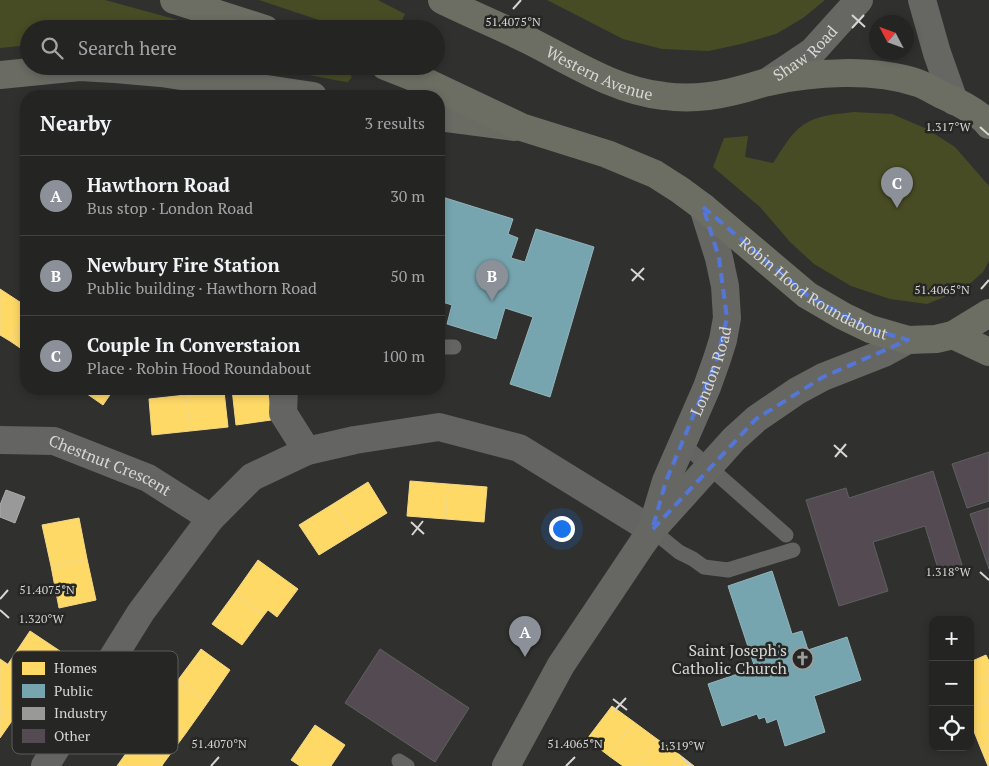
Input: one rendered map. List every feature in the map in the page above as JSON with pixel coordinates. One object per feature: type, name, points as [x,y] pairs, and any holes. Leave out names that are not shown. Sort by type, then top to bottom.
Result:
[{"type":"highway","points":[[174,0],[236,20]]},
{"type":"highway","name":"Western Avenue","points":[[442,0],[579,66],[640,92],[663,96],[701,97],[729,93],[767,82]]},
{"type":"highway","points":[[767,82],[824,74],[857,74],[896,78],[918,83],[954,101],[988,124]]},
{"type":"highway","points":[[408,75],[443,90]]},
{"type":"highway","points":[[445,91],[521,127]]},
{"type":"highway","name":"Robin Hood Roundabout","points":[[521,127],[607,154],[655,174],[703,207],[787,280],[819,303],[870,329],[908,340],[936,339],[953,335],[989,313]]},
{"type":"highway","points":[[953,335],[989,352]]},
{"type":"main road","points":[[0,75],[20,73]]},
{"type":"main road","points":[[175,75],[274,90]]},
{"type":"main road","points":[[445,118],[521,127]]},
{"type":"street","name":"Shaw Road","points":[[767,82],[813,51],[860,0]]},
{"type":"street","points":[[922,0],[937,53],[954,101]]},
{"type":"street","name":"London Road","points":[[652,530],[666,480],[683,444],[717,359],[727,318],[725,286],[719,258],[703,207]]},
{"type":"street","name":"London Road","points":[[506,766],[561,665],[652,530],[734,439],[756,419],[797,391],[823,377],[884,353],[908,340]]},
{"type":"street","points":[[284,395],[284,413],[307,451]]},
{"type":"street","points":[[117,651],[141,612],[211,518],[252,476],[307,451],[355,440],[439,428],[519,448],[652,530]]},
{"type":"street","name":"Chestnut Crescent","points":[[0,440],[54,441],[148,478],[211,518]]},
{"type":"street","points":[[45,766],[52,754]]},
{"type":"lane","points":[[445,347],[454,346]]},
{"type":"lane","points":[[683,444],[786,535]]},
{"type":"lane","points":[[652,530],[679,552],[704,567],[728,570],[793,550]]},
{"type":"highlighted area","points":[[703,207],[807,295],[870,329],[908,340],[823,377],[756,419],[652,530],[666,481],[717,359],[727,318],[719,258]]},
{"type":"green space","points":[[0,0],[105,0],[178,20],[20,20],[20,46],[0,48]]},
{"type":"green space","points":[[259,0],[378,0],[405,14],[402,20],[319,20]]},
{"type":"green space","points":[[547,0],[825,0],[803,18],[776,34],[709,51],[662,49],[623,39]]},
{"type":"green space","points":[[309,75],[350,75],[352,77],[348,82]]},
{"type":"green space","points":[[854,112],[892,114],[927,129],[955,147],[989,186],[989,261],[983,272],[964,289],[927,304],[890,299],[851,286],[814,264],[790,242],[760,207],[713,167],[724,138],[748,136],[745,157],[773,163],[790,138],[803,125],[821,117]]},
{"type":"building: Homes","points":[[0,289],[20,302],[20,326],[10,341],[0,335]]},
{"type":"building: Homes","points":[[20,326],[20,348],[10,341]]},
{"type":"building: Homes","points":[[89,395],[110,395],[103,405]]},
{"type":"building: Homes","points":[[186,395],[224,395],[228,427],[190,431]]},
{"type":"building: Homes","points":[[186,395],[190,431],[152,435],[149,399]]},
{"type":"building: Homes","points":[[233,395],[269,395],[271,420],[236,425]]},
{"type":"building: Homes","points":[[410,481],[448,484],[446,519],[407,516]]},
{"type":"building: Homes","points":[[368,482],[387,513],[353,534],[333,504]]},
{"type":"building: Homes","points":[[448,484],[487,487],[484,522],[446,519]]},
{"type":"building: Homes","points":[[333,504],[353,534],[319,555],[299,525]]},
{"type":"building: Homes","points":[[79,518],[87,559],[51,566],[42,525]]},
{"type":"building: Homes","points":[[87,559],[96,600],[59,608],[51,566]]},
{"type":"building: Homes","points":[[258,560],[298,589],[277,617],[268,610],[264,615],[234,594]]},
{"type":"building: Homes","points":[[234,594],[264,615],[242,645],[212,624]]},
{"type":"building: Homes","points":[[30,631],[60,651],[17,651]]},
{"type":"building: Homes","points":[[201,649],[230,670],[208,702],[178,680]]},
{"type":"building: Homes","points":[[986,655],[989,661],[989,677],[974,683],[974,661]]},
{"type":"building: Homes","points":[[12,658],[12,667],[8,664]]},
{"type":"building: Homes","points":[[0,659],[12,667],[12,717],[0,709]]},
{"type":"building: Homes","points":[[989,677],[989,700],[974,706],[974,706],[974,683]]},
{"type":"building: Homes","points":[[178,680],[208,702],[186,733],[178,727]]},
{"type":"building: Homes","points":[[989,700],[989,723],[974,729],[974,706]]},
{"type":"building: Homes","points":[[612,706],[634,722],[609,756],[587,739]]},
{"type":"building: Homes","points":[[0,709],[12,717],[12,721],[0,738]]},
{"type":"building: Homes","points":[[634,722],[657,739],[637,766],[623,766],[609,756]]},
{"type":"building: Homes","points":[[989,723],[989,746],[981,749],[974,729]]},
{"type":"building: Homes","points":[[315,725],[345,745],[331,766],[300,766],[291,760]]},
{"type":"building: Homes","points":[[178,727],[186,733],[178,744]]},
{"type":"building: Homes","points":[[657,739],[680,755],[672,766],[637,766]]},
{"type":"building: Homes","points":[[989,746],[989,766],[988,766],[981,749]]},
{"type":"building: Homes","points":[[126,754],[150,754],[163,764],[162,766],[117,766]]},
{"type":"building: Homes","points":[[150,754],[170,754],[163,764]]},
{"type":"building: Homes","points":[[680,755],[694,766],[672,766]]},
{"type":"building: Public","points":[[445,198],[513,219],[508,234],[518,238],[511,258],[525,262],[536,229],[594,247],[550,397],[510,384],[533,317],[505,308],[496,339],[447,324],[452,305],[445,303]]},
{"type":"building: Public","name":"Saint Joseph's Catholic Church","points":[[772,571],[792,634],[802,631],[808,650],[847,637],[861,680],[814,696],[825,732],[785,746],[777,719],[767,723],[765,717],[759,719],[757,714],[722,726],[708,684],[755,668],[728,586]]},
{"type":"building: Industry","points":[[6,490],[25,497],[15,523],[0,517],[0,505]]},
{"type":"building: Other","points":[[989,452],[989,501],[967,508],[952,464]]},
{"type":"building: Other","points":[[933,471],[962,565],[939,572],[925,526],[873,542],[888,591],[839,606],[806,500],[846,488],[849,498]]},
{"type":"building: Other","points":[[989,508],[989,569],[970,514]]},
{"type":"building: Other","points":[[380,649],[469,708],[435,762],[345,703]]},
{"type":"place","name":"Couple In Converstaion","points":[[897,208]]},
{"type":"place","name":"Newbury Fire Station","points":[[492,301]]},
{"type":"place","name":"Hawthorn Road","points":[[525,657]]},
{"type":"place","name":"Saint Joseph's Catholic Church","points":[[803,659]]}]
